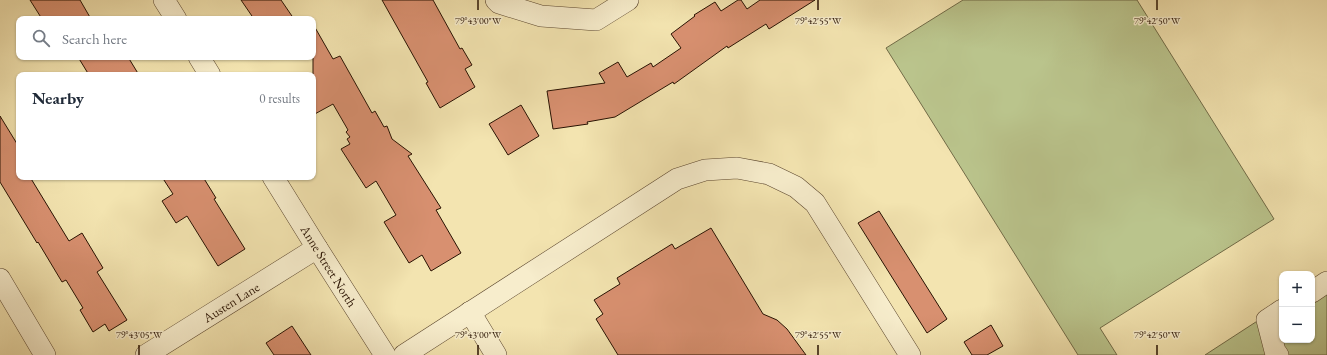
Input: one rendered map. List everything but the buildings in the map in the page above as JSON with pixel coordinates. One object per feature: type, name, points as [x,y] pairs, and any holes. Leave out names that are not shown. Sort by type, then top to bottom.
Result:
[{"type":"street","points":[[164,0],[174,16]]},
{"type":"street","points":[[496,0],[499,3],[541,16],[596,20],[628,0]]},
{"type":"street","points":[[201,60],[208,72]]},
{"type":"street","points":[[404,355],[677,179],[705,170],[737,168],[769,174],[796,187],[815,203],[910,355]]},
{"type":"street","name":"Anne Street North","points":[[275,180],[385,355]]},
{"type":"street","name":"Austen Lane","points":[[146,355],[317,248]]},
{"type":"street","points":[[0,279],[45,355]]},
{"type":"street","points":[[1315,290],[1327,282]]},
{"type":"street","points":[[470,312],[496,355]]},
{"type":"street","points":[[1278,355],[1275,351],[1267,320],[1279,312]]},
{"type":"green space","points":[[963,0],[1137,0],[1274,219],[1100,328],[1117,355],[1078,355],[886,48]]},
{"type":"green space","points":[[1327,276],[1327,355],[1205,355],[1279,307],[1279,343],[1315,343],[1315,284]]}]
